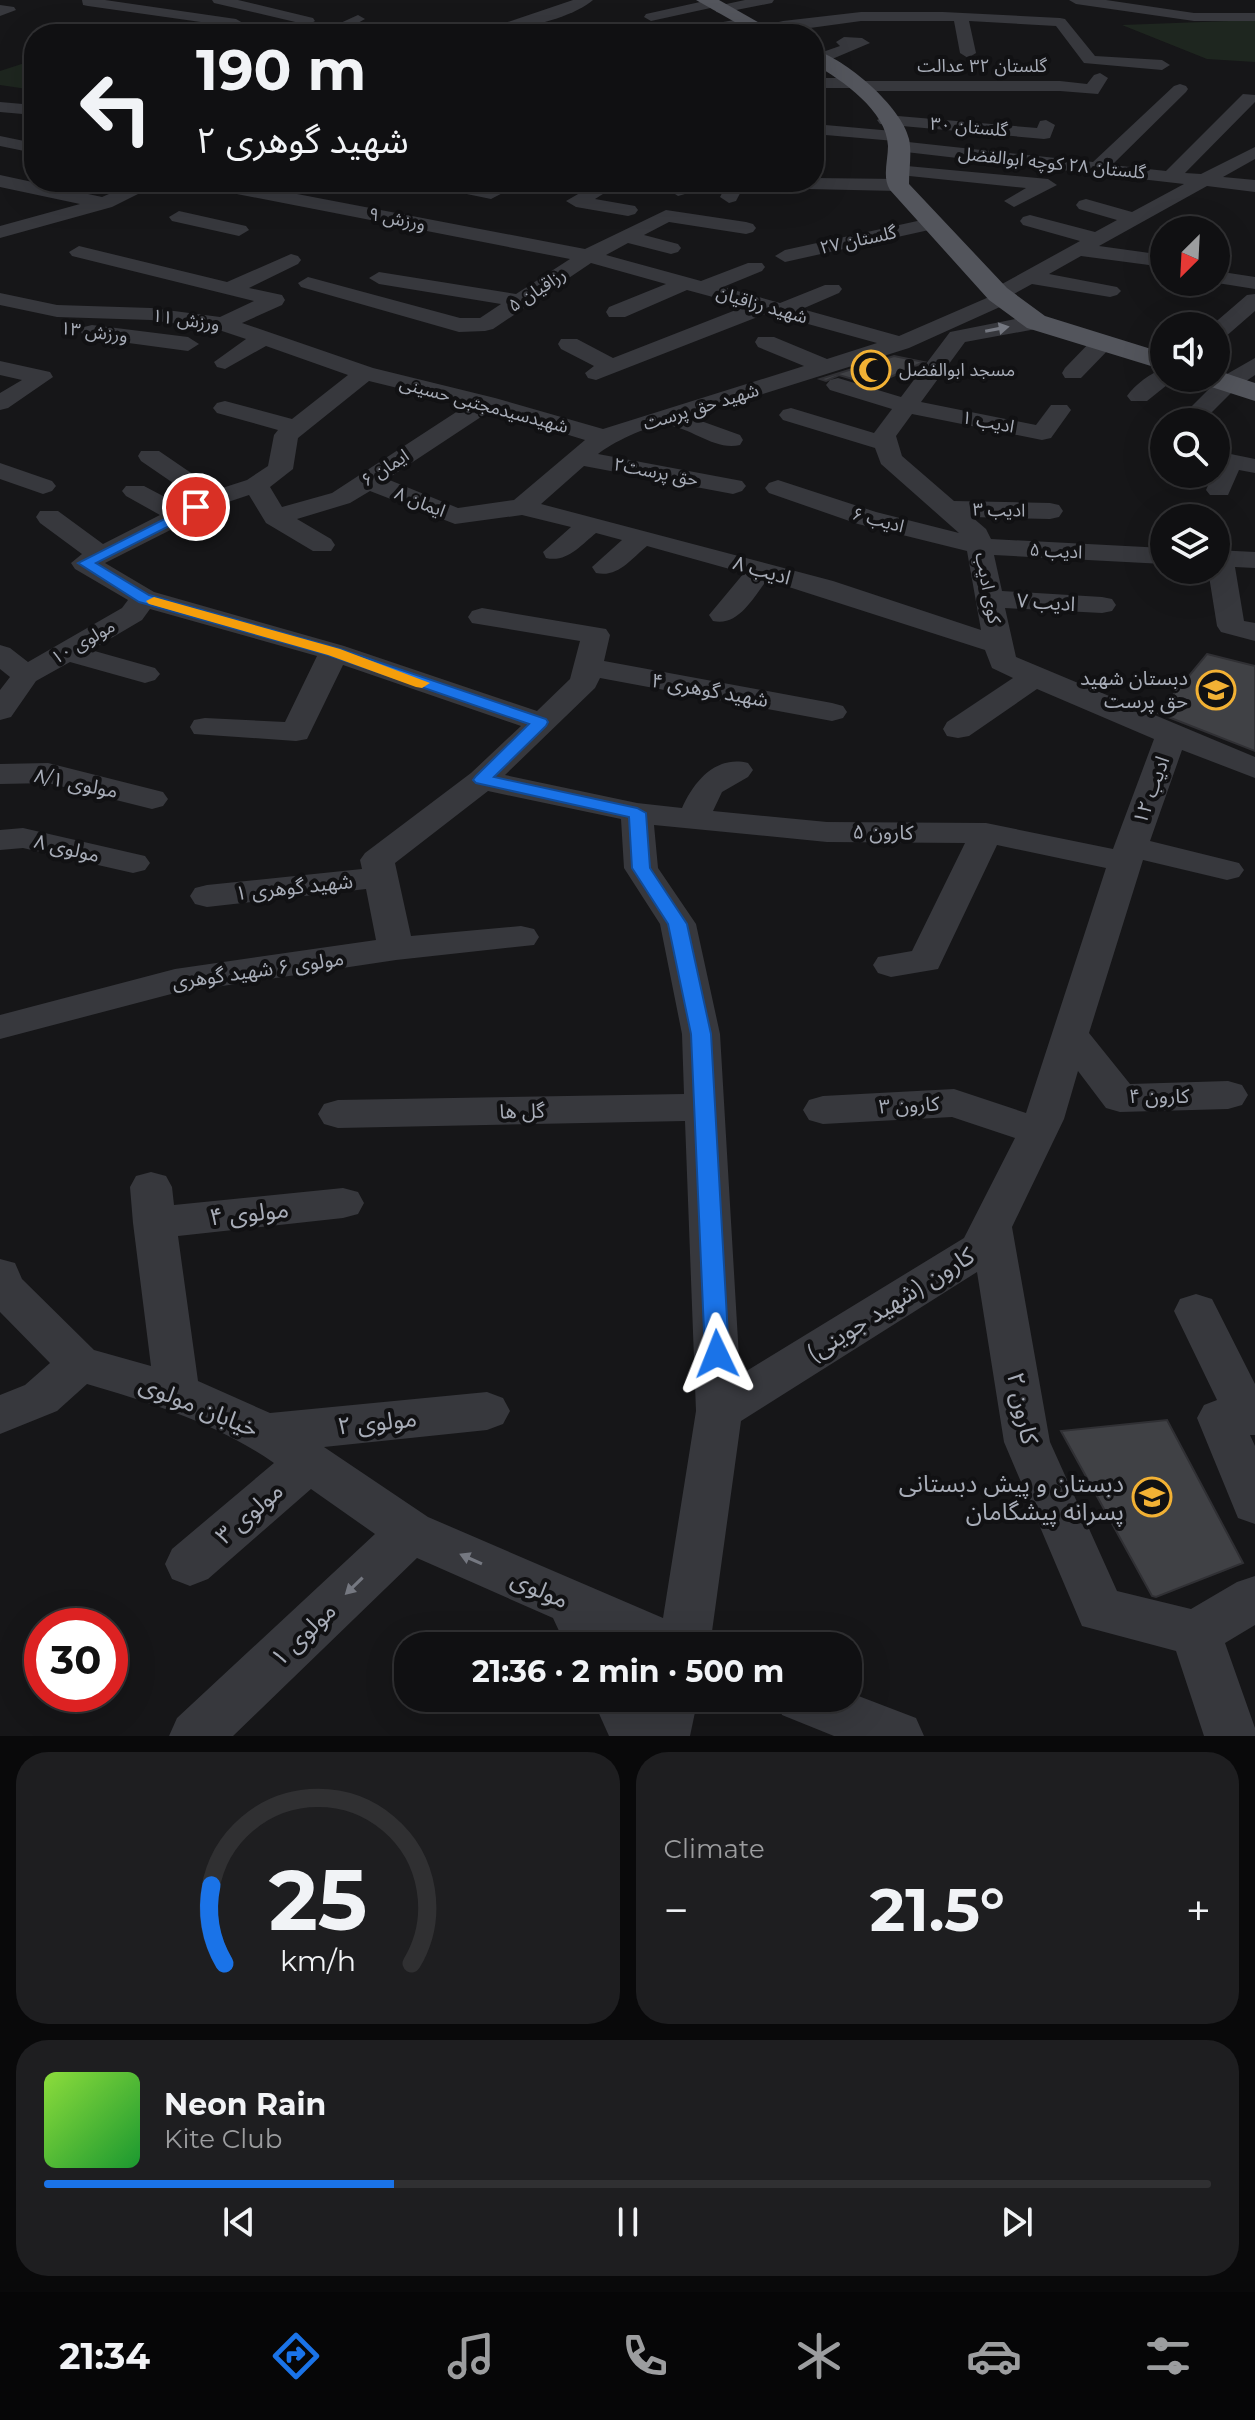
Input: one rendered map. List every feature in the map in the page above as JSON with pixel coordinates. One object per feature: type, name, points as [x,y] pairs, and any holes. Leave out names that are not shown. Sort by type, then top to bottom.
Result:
[{"type":"main road","points":[[824,62],[856,84],[931,224],[1001,296],[1036,322],[1150,357]]},
{"type":"street","points":[[91,0],[88,2],[261,24]]},
{"type":"street","points":[[219,0],[308,21]]},
{"type":"street","points":[[515,24],[586,0]]},
{"type":"street","points":[[1023,19],[1030,0]]},
{"type":"street","points":[[1078,0],[1188,16],[1255,17]]},
{"type":"street","points":[[1188,16],[1197,2]]},
{"type":"street","points":[[233,24],[259,11],[285,3]]},
{"type":"street","points":[[737,19],[772,4]]},
{"type":"street","points":[[942,5],[959,17],[968,53]]},
{"type":"street","points":[[89,18],[121,7]]},
{"type":"street","points":[[1060,22],[1066,15],[1093,16]]},
{"type":"street","points":[[651,17],[846,18],[910,25],[959,17],[1040,20],[1060,22],[1090,60],[1162,65]]},
{"type":"street","points":[[195,24],[207,19]]},
{"type":"street","points":[[347,24],[358,19]]},
{"type":"street","points":[[1040,20],[1046,37]]},
{"type":"street","points":[[824,55],[862,43],[844,42]]},
{"type":"street","points":[[995,86],[1018,67]]},
{"type":"street","name":"گلستان ۳۲ عدالت","points":[[824,83],[1091,89]]},
{"type":"street","points":[[1098,168],[1180,89]]},
{"type":"street","points":[[1172,175],[1249,98]]},
{"type":"street","points":[[0,107],[24,109]]},
{"type":"street","name":"گلستان ۳۰","points":[[894,153],[993,123],[1044,134],[1046,125]]},
{"type":"street","points":[[824,132],[894,153],[1048,185],[1014,201]]},
{"type":"street","points":[[0,141],[24,146]]},
{"type":"street","points":[[824,148],[845,150]]},
{"type":"street","points":[[886,444],[884,436],[906,406],[946,333],[1029,277],[1088,244],[1133,226],[1255,152]]},
{"type":"street","points":[[824,176],[894,153]]},
{"type":"street","name":"گلستان ۲۸ کوچه ابوالفضل","points":[[894,153],[1098,168],[1255,186]]},
{"type":"street","points":[[0,181],[24,186]]},
{"type":"street","points":[[52,192],[105,203]]},
{"type":"street","points":[[0,232],[105,203],[130,192]]},
{"type":"street","name":"ورزش ۹","points":[[259,192],[588,256]]},
{"type":"street","points":[[594,192],[576,201],[628,210]]},
{"type":"street","points":[[215,223],[264,193]]},
{"type":"street","points":[[1086,205],[1133,226]]},
{"type":"street","name":"رزاقیان ۵","points":[[308,283],[459,325],[485,324],[588,256],[666,216],[746,228]]},
{"type":"street","points":[[179,217],[239,230]]},
{"type":"street","points":[[0,218],[33,222]]},
{"type":"street","points":[[1030,221],[1088,244],[1150,258]]},
{"type":"street","name":"گلستان ۲۷","points":[[785,256],[931,224]]},
{"type":"street","points":[[833,225],[850,241]]},
{"type":"street","points":[[627,237],[671,248]]},
{"type":"street","points":[[79,252],[274,300],[223,324]]},
{"type":"street","name":"شهید رزاقیان","points":[[588,256],[901,343]]},
{"type":"street","points":[[229,289],[291,260]]},
{"type":"street","points":[[503,261],[567,270]]},
{"type":"street","points":[[617,312],[755,267]]},
{"type":"street","points":[[1029,277],[1110,291]]},
{"type":"street","points":[[379,278],[520,301]]},
{"type":"street","points":[[1230,279],[1255,283]]},
{"type":"street","points":[[569,344],[604,370],[832,289]]},
{"type":"street","name":"ورزش ۱۱","points":[[0,299],[57,311],[151,314],[223,324],[365,373]]},
{"type":"street","points":[[1230,321],[1255,300]]},
{"type":"street","name":"ورزش ۱۳","points":[[0,320],[188,344]]},
{"type":"street","points":[[901,343],[946,333],[1036,322]]},
{"type":"street","points":[[225,362],[263,338]]},
{"type":"street","name":"ادیب ۱","points":[[766,342],[832,376],[906,406],[1042,433],[1059,410]]},
{"type":"street","points":[[1073,373],[1103,342]]},
{"type":"street","name":"شهید حق پرست","points":[[522,507],[603,437],[666,417],[832,376],[901,343]]},
{"type":"street","points":[[1204,408],[1255,365]]},
{"type":"street","points":[[0,368],[42,377],[0,403]]},
{"type":"street","points":[[365,373],[286,435],[280,469],[256,485],[213,499],[85,563],[144,598],[334,652],[540,722]]},
{"type":"street","name":"شهیدسیدمجتبی حسینی","points":[[365,373],[487,403],[603,437]]},
{"type":"street","points":[[1139,396],[1150,387]]},
{"type":"street","name":"ایمان ۶","points":[[275,517],[341,498],[487,403]]},
{"type":"street","points":[[225,408],[296,427]]},
{"type":"street","points":[[791,415],[886,444]]},
{"type":"street","points":[[666,417],[731,440]]},
{"type":"street","points":[[1041,460],[1042,433]]},
{"type":"street","name":"کوی ادیب","points":[[886,444],[890,459],[977,535],[1002,662],[1255,768]]},
{"type":"street","points":[[150,456],[213,499]]},
{"type":"street","name":"حق پرست۲","points":[[579,458],[733,486]]},
{"type":"street","points":[[1219,490],[1234,462]]},
{"type":"street","points":[[0,471],[43,486]]},
{"type":"street","name":"ایمان ۸","points":[[366,480],[447,526],[522,507]]},
{"type":"street","points":[[256,485],[275,517],[322,545]]},
{"type":"street","name":"ادیب ۶","points":[[778,488],[867,518],[980,546]]},
{"type":"street","points":[[135,491],[178,515]]},
{"type":"street","name":"ادیب ۸","points":[[522,507],[761,570],[999,645]]},
{"type":"street","name":"ادیب ۳","points":[[948,509],[1050,511]]},
{"type":"street","points":[[49,517],[100,554]]},
{"type":"street","points":[[556,552],[592,524]]},
{"type":"street","points":[[606,567],[641,537]]},
{"type":"street","name":"ادیب ۵","points":[[980,546],[1133,568],[1150,561]]},
{"type":"street","points":[[1230,559],[1255,560]]},
{"type":"street","points":[[723,615],[761,570]]},
{"type":"street","points":[[1223,584],[1231,626],[1255,632]]},
{"type":"street","name":"مولوی ۱۰","points":[[26,675],[132,614],[144,598]]},
{"type":"street","name":"ادیب ۷","points":[[990,599],[1102,605]]},
{"type":"street","points":[[396,949],[377,860],[482,780],[584,682],[596,635],[482,617]]},
{"type":"street","points":[[67,652],[145,674]]},
{"type":"street","points":[[205,727],[296,732],[334,652]]},
{"type":"street","points":[[0,654],[26,675],[0,711]]},
{"type":"street","name":"شهید گوهری ۴","points":[[588,667],[832,712]]},
{"type":"street","points":[[958,729],[1035,677]]},
{"type":"street","name":"ادیب ۱۲","points":[[1129,854],[1172,733]]},
{"type":"street","points":[[693,819],[708,786],[737,770]]},
{"type":"street","name":"مولوی ۸/۱","points":[[0,774],[48,773],[152,799]]},
{"type":"street","name":"کارون ۵","points":[[482,780],[637,813],[827,832],[986,833],[1227,870]]},
{"type":"street","points":[[637,813],[641,868],[678,924],[701,1034],[719,1411],[686,1632]]},
{"type":"street","points":[[891,965],[925,961],[986,833]]},
{"type":"street","name":"مولوی ۸","points":[[0,840],[23,838],[133,863]]},
{"type":"street","name":"کارون (شهید جوینی)","points":[[719,1411],[980,1249],[1038,1131],[1129,854]]},
{"type":"street","name":"شهید گوهری ۱","points":[[207,896],[381,877]]},
{"type":"street","name":"مولوی ۶ شهید گوهری","points":[[0,1027],[175,981],[396,949],[521,937]]},
{"type":"street","name":"کارون ۴","points":[[1070,1035],[1120,1098],[1228,1095]]},
{"type":"street","name":"کارون ۳","points":[[823,1110],[954,1103],[1038,1131]]},
{"type":"street","name":"گل ها","points":[[338,1114],[705,1107]]},
{"type":"street","name":"مولوی ۴","points":[[177,1392],[152,1205],[343,1203]]},
{"type":"street","name":"کارون ۲","points":[[991,1227],[1027,1442],[1100,1610],[1196,1633]]},
{"type":"street","name":"خیابان مولوی","points":[[5,1291],[79,1364],[177,1392],[267,1433],[411,1532]]},
{"type":"street","points":[[1196,1311],[1252,1416],[1220,1418],[1255,1503]]},
{"type":"street","points":[[0,1415],[41,1398],[79,1364]]},
{"type":"street","name":"مولوی ۲","points":[[267,1433],[487,1411]]},
{"type":"street","name":"مولوی ۳","points":[[190,1564],[309,1462]]},
{"type":"street","name":"مولوی","points":[[411,1532],[581,1624],[613,1632]]},
{"type":"street","name":"مولوی ۱","points":[[196,1736],[411,1532]]},
{"type":"street","points":[[1231,1736],[1196,1633],[1255,1598]]},
{"type":"street","points":[[625,1712],[637,1736]]},
{"type":"street","points":[[663,1736],[669,1712]]},
{"type":"street","points":[[836,1712],[897,1736]]},
{"type":"shaded area","points":[[1255,20],[1255,62],[1207,59],[1122,25]]},
{"type":"shaded area","points":[[24,63],[24,89],[0,85],[0,71]]},
{"type":"building","points":[[894,356],[924,362],[873,385],[839,375],[826,381],[820,379]]},
{"type":"building","name":"دبستان شهید حق پرست","points":[[1207,654],[1255,666],[1255,751],[1158,713]]},
{"type":"building","name":"دبستان و پیش دبستانی پسرانه پیشگامان","points":[[1167,1420],[1243,1563],[1156,1597],[1152,1596],[1061,1431]]},
{"type":"slow traffic","points":[[154,601],[334,652],[422,683]]},
{"type":"place","name":"مسجد ابوالفضل","points":[[871,370]]},
{"type":"place","name":"دبستان شهید حق پرست","points":[[1216,690]]},
{"type":"place","name":"دبستان و پیش دبستانی پسرانه پیشگامان","points":[[1152,1497]]},
{"type":"route","points":[[196,507],[85,563],[144,598],[334,652],[540,722],[482,780],[637,813],[641,868],[678,924],[701,1034],[717,1354]]}]
